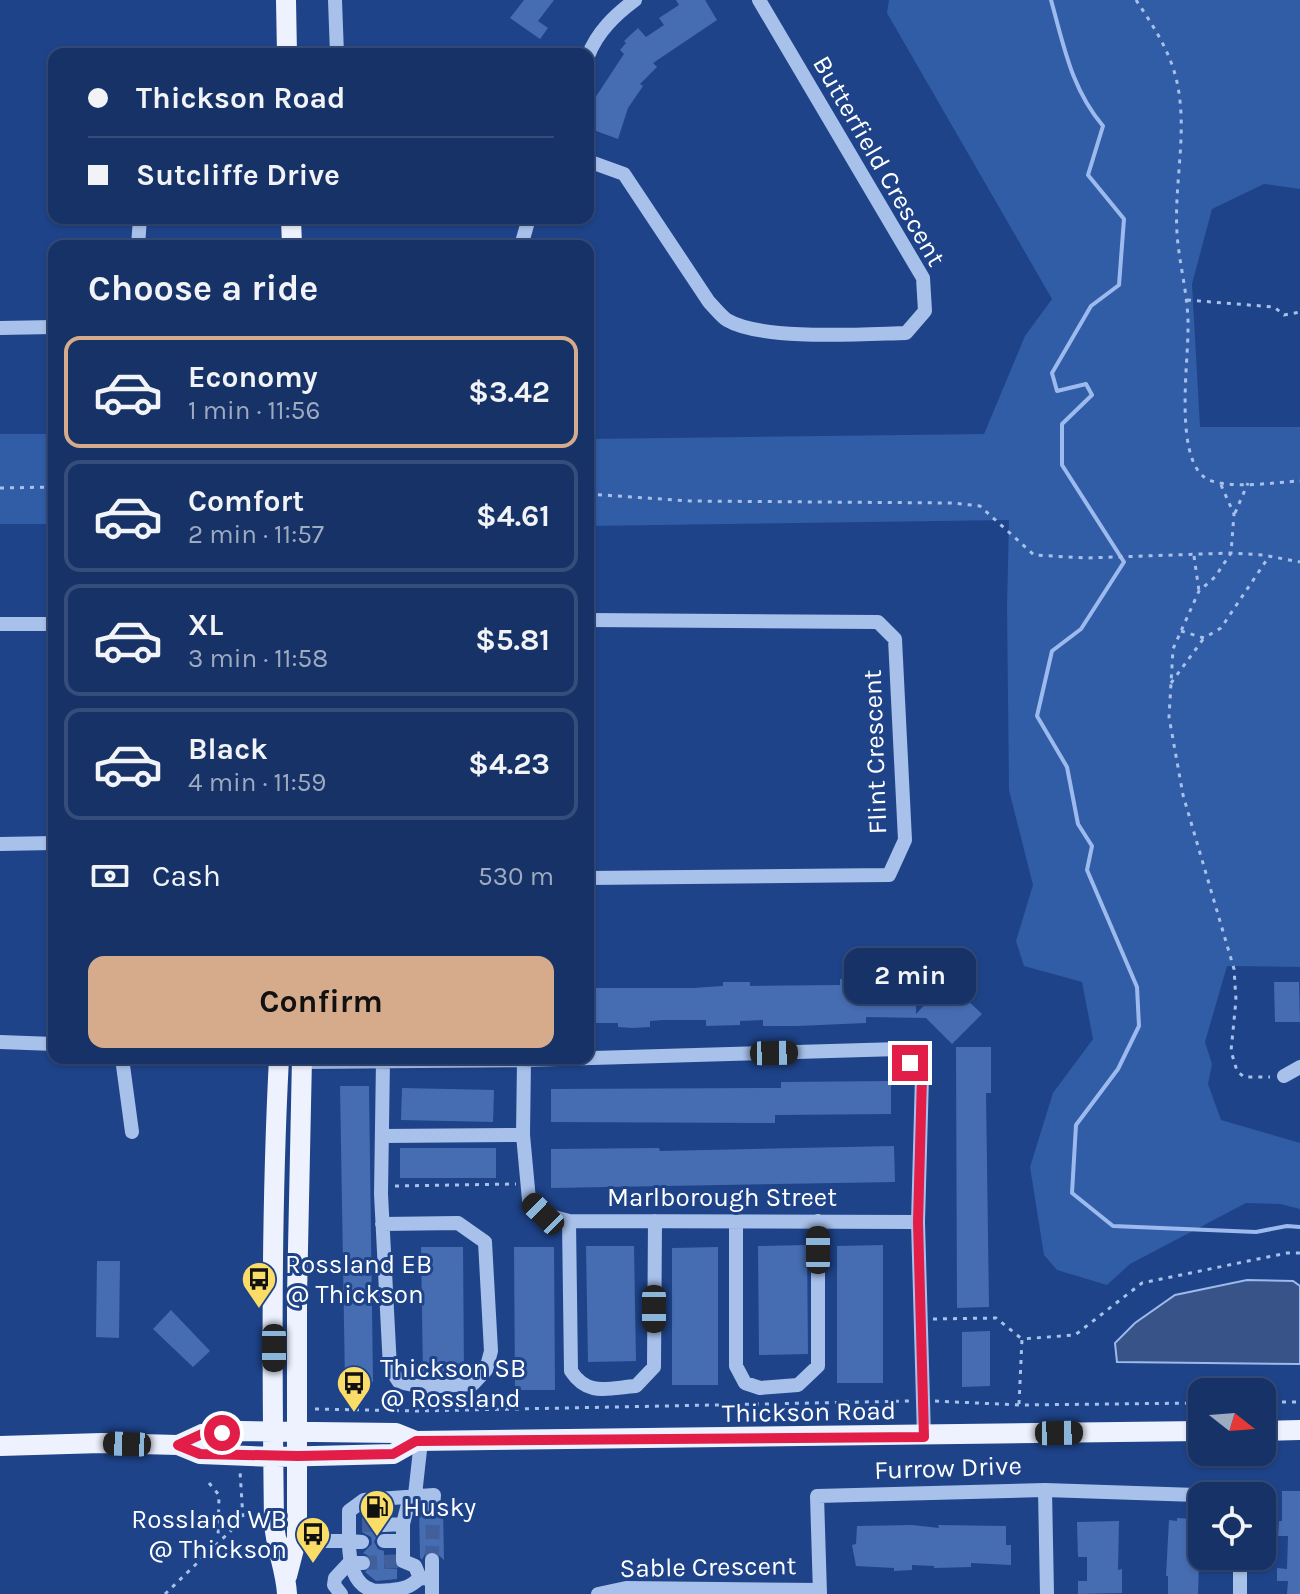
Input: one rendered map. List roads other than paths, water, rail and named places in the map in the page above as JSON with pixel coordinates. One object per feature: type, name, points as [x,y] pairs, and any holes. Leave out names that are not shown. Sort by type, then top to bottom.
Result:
[{"type":"main road","points":[[286,0],[287,48]]},
{"type":"main road","points":[[279,1064],[274,1254],[274,1527],[287,1587]]},
{"type":"main road","points":[[287,1587],[296,1541],[302,1064]]},
{"type":"main road","points":[[1276,1431],[1300,1430]]},
{"type":"main road","name":"Thickson Road","points":[[178,1445],[202,1434],[275,1431],[396,1433],[418,1441],[1188,1431]]},
{"type":"main road","name":"Thickson Road","points":[[0,1446],[102,1443],[178,1445],[200,1454],[275,1457],[393,1454],[418,1441]]},
{"type":"street","points":[[335,0],[337,48]]},
{"type":"street","points":[[591,48],[609,22],[635,0]]},
{"type":"street","name":"Butterfield Crescent","points":[[594,163],[624,174],[709,302],[727,320],[758,330],[829,335],[906,333],[925,311],[923,278],[759,0]]},
{"type":"street","points":[[0,328],[48,327]]},
{"type":"street","name":"Flint Crescent","points":[[594,620],[878,622],[895,639],[905,840],[889,875],[594,878]]},
{"type":"street","points":[[0,624],[48,624]]},
{"type":"street","points":[[0,844],[48,843]]},
{"type":"street","points":[[0,1042],[48,1044]]},
{"type":"street","points":[[594,1058],[899,1049],[922,1076],[918,1222],[924,1437]]},
{"type":"street","points":[[123,1064],[132,1132]]},
{"type":"street","points":[[382,1224],[458,1223],[485,1242],[491,1351],[486,1370],[473,1384],[422,1387],[399,1382],[390,1368],[382,1224],[381,1187],[383,1064]]},
{"type":"street","name":"Marlborough Street","points":[[524,1064],[523,1135],[529,1200],[543,1214],[569,1221],[918,1222]]},
{"type":"street","points":[[1284,1076],[1300,1067]]},
{"type":"street","points":[[382,1136],[523,1135]]},
{"type":"street","points":[[736,1220],[736,1366],[745,1383],[760,1388],[798,1385],[818,1366],[818,1221]]},
{"type":"street","points":[[569,1221],[571,1371],[579,1384],[595,1389],[636,1386],[654,1367],[655,1221]]},
{"type":"street","points":[[418,1441],[415,1495],[407,1508],[403,1524],[403,1561],[415,1566],[428,1584]]},
{"type":"street","points":[[1045,1490],[1047,1594]]},
{"type":"street","name":"Furrow Drive","points":[[820,1592],[817,1496],[1045,1490],[1188,1495]]},
{"type":"street","points":[[428,1584],[411,1587],[405,1592],[371,1592],[360,1582],[356,1563],[356,1525],[349,1511],[358,1502],[415,1495],[434,1495],[433,1509]]},
{"type":"street","points":[[383,1525],[403,1524]]},
{"type":"street","points":[[296,1541],[356,1542]]},
{"type":"street","points":[[384,1541],[403,1541]]},
{"type":"street","points":[[428,1584],[432,1560]]},
{"type":"street","points":[[341,1594],[334,1585],[335,1578],[356,1563]]},
{"type":"street","points":[[1240,1570],[1240,1594]]},
{"type":"street","name":"Sable Crescent","points":[[598,1594],[626,1588],[820,1592]]},
{"type":"waterway","points":[[1051,0],[1076,82],[1103,126],[1088,175],[1124,219],[1119,285],[1091,306],[1052,373],[1057,391],[1086,384],[1092,395],[1062,424],[1062,465],[1124,562],[1081,629],[1052,651],[1037,716],[1067,767],[1078,824],[1092,846],[1087,870],[1137,987],[1139,1026],[1118,1069],[1076,1125],[1072,1193],[1113,1226],[1256,1232],[1287,1226],[1300,1227]]},
{"type":"tunnel","points":[[432,1560],[433,1509]]},
{"type":"tunnel","points":[[362,1525],[383,1525]]},
{"type":"tunnel","points":[[363,1563],[403,1561]]},
{"type":"place","name":"Rossland EB @ Thickson","points":[[259,1310]]},
{"type":"place","name":"Thickson SB @ Rossland","points":[[354,1414]]},
{"type":"place","name":"Husky","points":[[377,1538]]},
{"type":"place","name":"Rossland WB @ Thickson","points":[[313,1565]]}]
